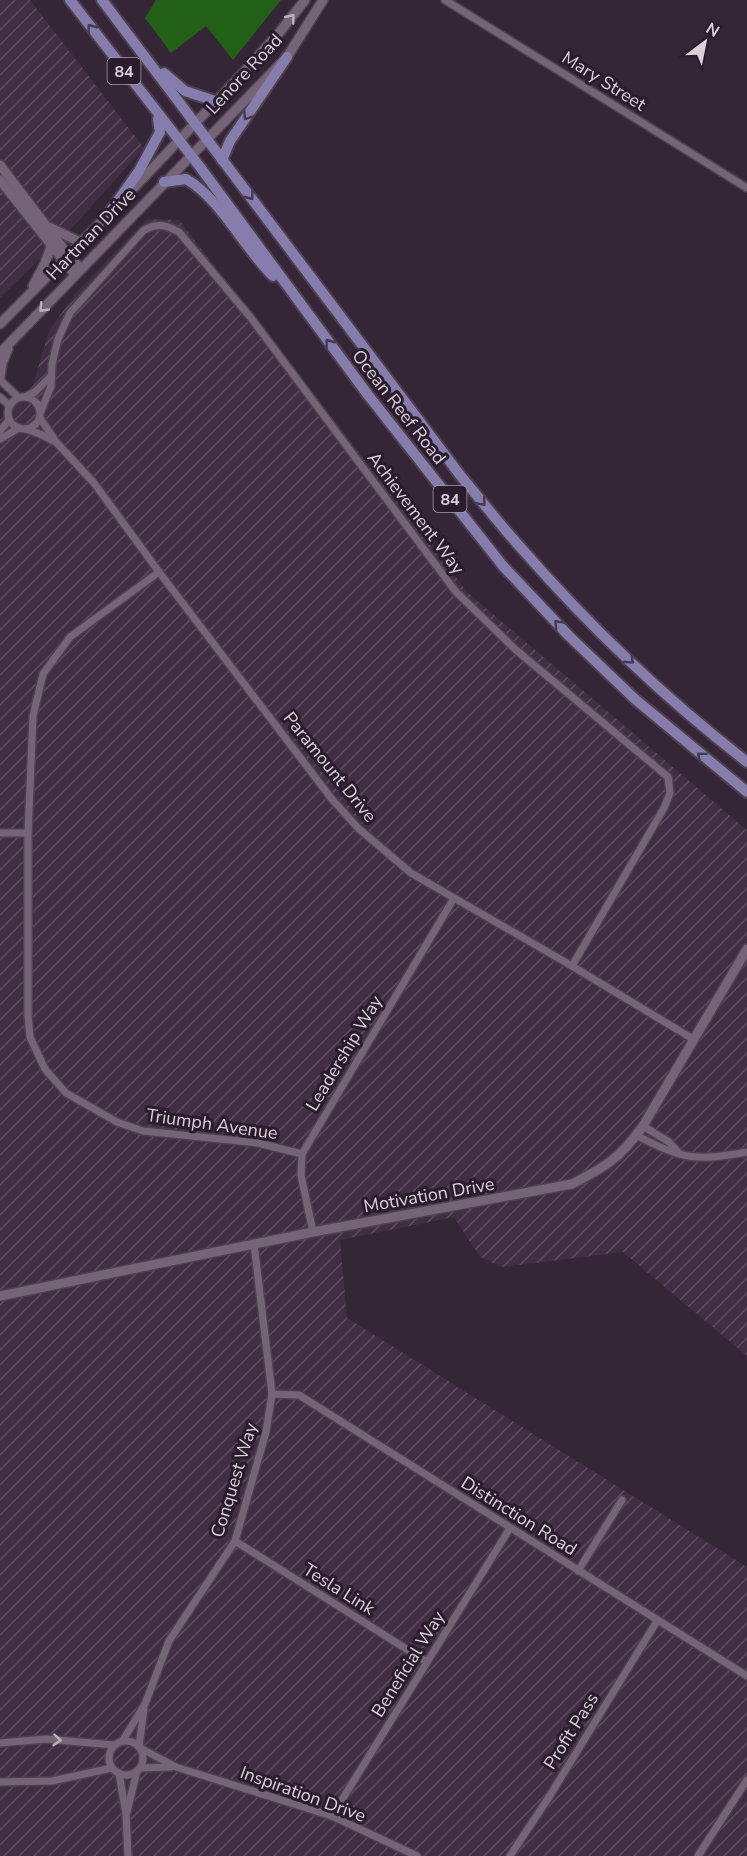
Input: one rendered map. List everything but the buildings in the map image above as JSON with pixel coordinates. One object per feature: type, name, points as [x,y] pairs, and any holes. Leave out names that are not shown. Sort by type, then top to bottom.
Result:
[{"type":"main road","name":"Ocean Reef Road","points":[[70,0],[190,156],[368,395],[503,566],[569,636],[636,700],[747,792]]},
{"type":"main road","name":"Ocean Reef Road","points":[[102,0],[460,475],[522,550],[587,619],[668,696],[747,762]]},
{"type":"main road","points":[[115,16],[179,87],[192,95],[215,101]]},
{"type":"main road","points":[[222,160],[230,141],[287,57]]},
{"type":"main road","points":[[105,219],[139,171],[160,132],[156,114]]},
{"type":"main road","points":[[164,182],[186,179],[202,190],[257,261],[296,299]]},
{"type":"street","name":"Lenore Road","points":[[195,122],[279,33],[305,0]]},
{"type":"street","name":"Lenore Road","points":[[207,138],[287,57],[323,0]]},
{"type":"street","name":"Mary Street","points":[[445,0],[747,188]]},
{"type":"street","name":"Hartman Drive","points":[[0,324],[82,243],[195,122]]},
{"type":"street","name":"Hartman Drive","points":[[0,353],[207,138]]},
{"type":"street","points":[[0,165],[46,226],[66,259]]},
{"type":"street","points":[[0,180],[51,247],[78,272]]},
{"type":"street","name":"Achievement Way","points":[[40,415],[51,386],[51,376],[61,332],[70,313],[143,231],[150,226],[159,225],[168,226],[179,232],[251,318],[456,592],[516,650],[668,777],[670,792],[664,808],[572,966]]},
{"type":"street","points":[[46,226],[82,243]]},
{"type":"street","points":[[27,296],[51,247]]},
{"type":"street","points":[[12,341],[2,363],[0,379],[18,397]]},
{"type":"street","points":[[0,431],[9,420],[9,405],[18,397],[27,396],[43,386],[51,376]]},
{"type":"street","points":[[0,439],[37,424],[40,415],[34,400],[27,396]]},
{"type":"street","points":[[0,397],[9,405]]},
{"type":"street","name":"Paramount Drive","points":[[40,415],[56,442],[94,483],[331,798],[358,828],[411,873],[693,1039]]},
{"type":"street","points":[[9,420],[22,429]]},
{"type":"street","name":"Paramount Drive","points":[[22,429],[56,442]]},
{"type":"street","name":"Triumph Avenue","points":[[159,572],[70,637],[43,674],[33,716],[28,833],[30,1037],[45,1069],[66,1093],[117,1122],[143,1131],[258,1143],[302,1154]]},
{"type":"street","points":[[0,833],[28,833]]},
{"type":"street","name":"Leadership Way","points":[[302,1154],[454,898]]},
{"type":"street","name":"Motivation Drive","points":[[0,1296],[313,1232],[572,1184],[609,1164],[626,1149],[643,1126],[747,950]]},
{"type":"street","points":[[643,1126],[669,1142],[680,1154]]},
{"type":"street","points":[[636,1135],[664,1150],[696,1159],[747,1152]]},
{"type":"street","points":[[302,1154],[301,1174],[313,1232]]},
{"type":"street","name":"Conquest Way","points":[[123,1740],[145,1704],[169,1641],[235,1541],[266,1432],[272,1394],[254,1244]]},
{"type":"street","name":"Distinction Road","points":[[272,1394],[299,1395],[747,1676]]},
{"type":"street","points":[[578,1571],[622,1500]]},
{"type":"street","name":"Beneficial Way","points":[[332,1816],[510,1528]]},
{"type":"street","name":"Tesla Link","points":[[235,1541],[427,1662]]},
{"type":"street","name":"Profit Pass","points":[[510,1856],[657,1621]]},
{"type":"street","name":"Conquest Way","points":[[141,1748],[145,1704]]},
{"type":"street","points":[[0,1743],[46,1740],[114,1745],[123,1740],[135,1742],[141,1748],[144,1759],[126,1814]]},
{"type":"street","points":[[114,1745],[109,1758],[112,1768],[128,1775],[139,1770]]},
{"type":"street","name":"Inspiration Drive","points":[[141,1748],[176,1767],[332,1816],[417,1856]]},
{"type":"street","name":"Inspiration Drive","points":[[139,1770],[176,1767]]},
{"type":"street","points":[[0,1782],[52,1780],[112,1768]]},
{"type":"street","points":[[119,1773],[126,1814],[128,1856]]},
{"type":"street","points":[[698,1856],[747,1780]]},
{"type":"shaded area","points":[[0,0],[30,0],[144,148],[79,220],[0,298]]},
{"type":"shaded area","points":[[147,219],[179,220],[467,592],[747,830],[747,1356],[623,1252],[501,1267],[480,1257],[454,1217],[340,1240],[347,1318],[747,1567],[747,1856],[0,1856],[0,420],[33,385],[49,331],[75,294]]},
{"type":"green space","points":[[156,0],[281,0],[233,60],[206,26],[171,53],[145,18]]}]
